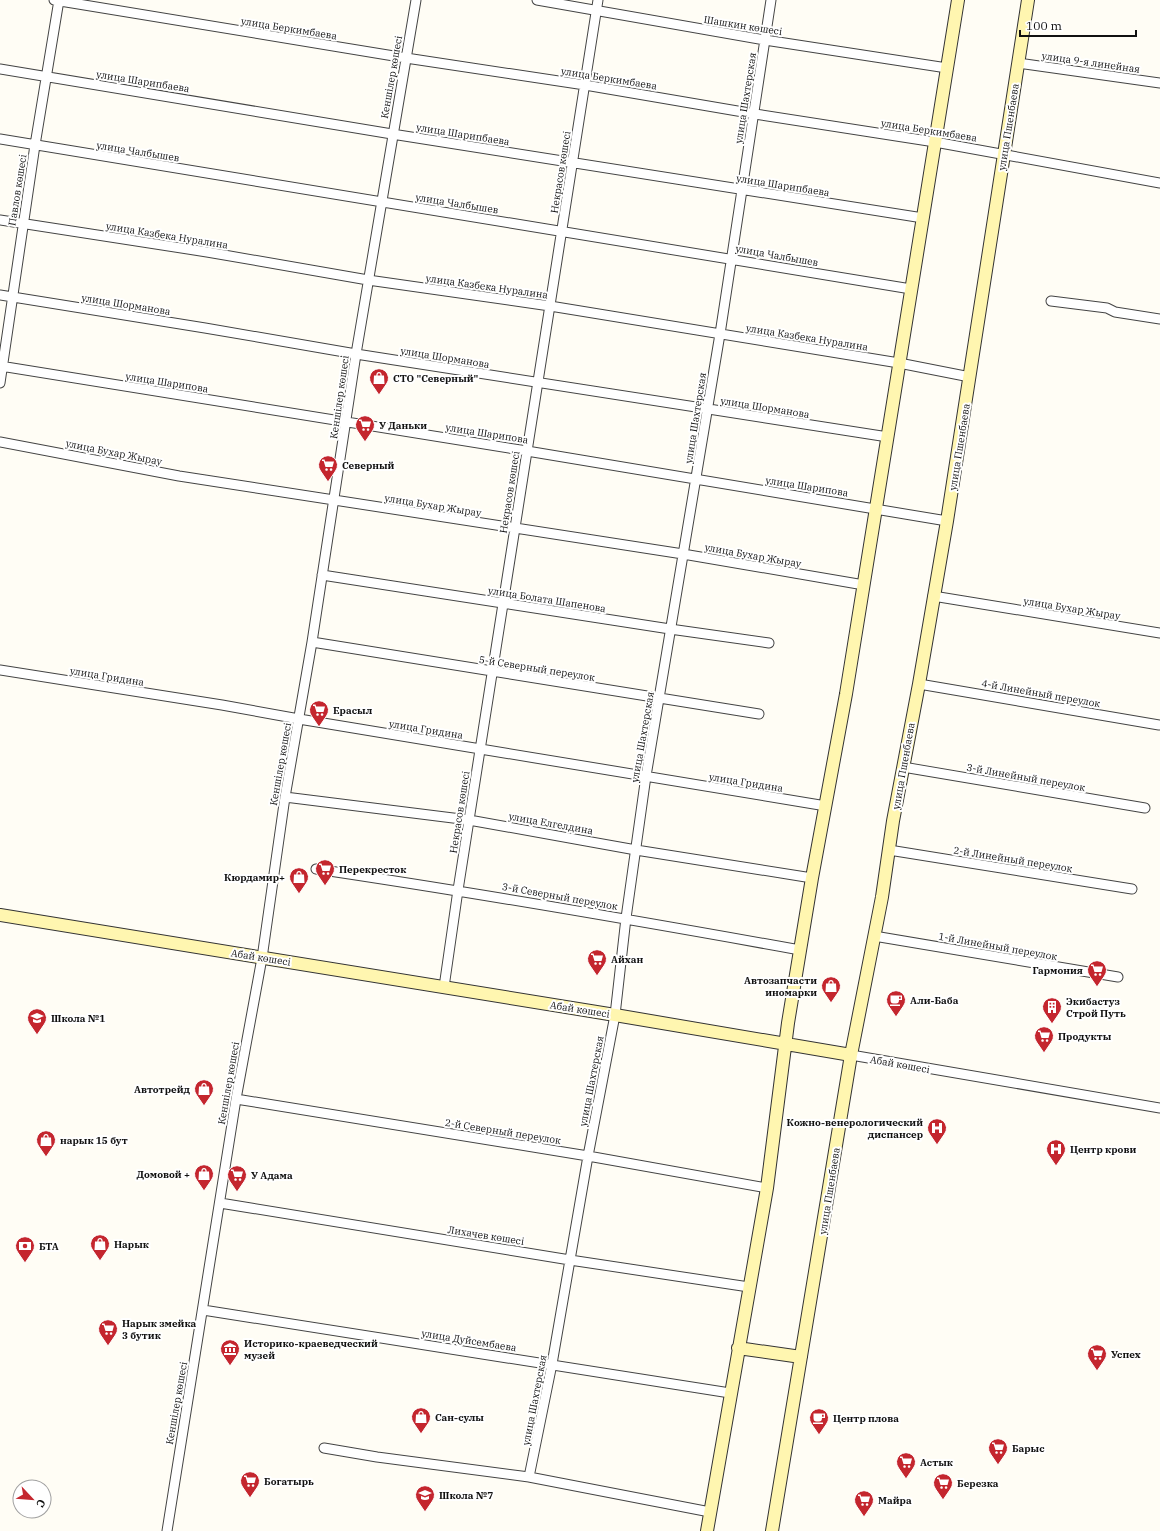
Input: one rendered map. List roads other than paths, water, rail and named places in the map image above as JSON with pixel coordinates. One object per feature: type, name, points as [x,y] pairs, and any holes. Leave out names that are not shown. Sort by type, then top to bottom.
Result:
[{"type":"street","name":"улица Беркимбаева","points":[[57,0],[406,58],[585,85],[755,114],[935,142],[1160,183]]},
{"type":"street","name":"Павлов көшесі","points":[[0,383],[35,145],[47,76],[57,0]]},
{"type":"street","name":"Кеншілер көшесі","points":[[167,1531],[236,1099],[262,958],[285,798],[312,642],[368,280],[416,0]]},
{"type":"street","name":"Шашкин көшесі","points":[[537,0],[765,40],[947,68]]},
{"type":"street","name":"Некрасов көшесі","points":[[444,987],[492,671],[598,0]]},
{"type":"street","name":"улица Шахтерская","points":[[529,1477],[552,1364],[588,1156],[615,1015],[626,918],[646,776],[720,334],[772,0]]},
{"type":"street","points":[[707,1531],[767,1188],[785,1044],[800,950],[846,694],[958,0]]},
{"type":"street","name":"улица Пшенбаева","points":[[772,1531],[852,1055],[919,684],[970,377],[1028,0]]},
{"type":"street","name":"улица 9-я линейная","points":[[1018,63],[1160,83]]},
{"type":"street","name":"улица Шарипбаева","points":[[0,69],[392,134],[923,218]]},
{"type":"street","name":"улица Чалбышев","points":[[0,139],[911,289]]},
{"type":"street","name":"улица Казбека Нуралина","points":[[0,220],[207,252],[368,280],[550,306],[899,363],[970,377]]},
{"type":"street","name":"улица Шорманова","points":[[0,295],[356,354],[888,437]]},
{"type":"street","points":[[1051,301],[1107,308],[1115,312],[1160,319]]},
{"type":"street","name":"улица Шарипова","points":[[2,367],[527,451],[946,521]]},
{"type":"street","name":"улица Бухар Жырау","points":[[0,442],[169,474],[683,554],[864,585]]},
{"type":"street","name":"улица Болата Шапенова","points":[[322,574],[670,629],[769,643]]},
{"type":"street","name":"улица Бухар Жырау","points":[[933,596],[1160,633]]},
{"type":"street","name":"5-й Северный переулок","points":[[312,642],[759,714]]},
{"type":"street","name":"улица Гридина","points":[[0,670],[222,705],[299,720],[480,748],[826,806]]},
{"type":"street","name":"4-й Линейный переулок","points":[[919,684],[1159,725]]},
{"type":"street","name":"3-й Линейный переулок","points":[[903,767],[1145,808]]},
{"type":"street","name":"улица Елгелдина","points":[[285,798],[469,820],[636,850],[812,878]]},
{"type":"street","name":"2-й Линейный переулок","points":[[889,850],[1132,889]]},
{"type":"street","name":"3-й Северный переулок","points":[[316,869],[458,890],[626,918],[800,950]]},
{"type":"street","name":"Абай көшесі","points":[[0,915],[615,1015],[1160,1108]]},
{"type":"street","name":"1-й Линейный переулок","points":[[874,936],[1118,977]]},
{"type":"street","name":"2-й Северный переулок","points":[[236,1099],[588,1156],[767,1188]]},
{"type":"street","name":"Лихачев көшесі","points":[[220,1203],[570,1260],[749,1287]]},
{"type":"street","name":"улица Дуйсембаева","points":[[203,1310],[730,1393]]},
{"type":"street","points":[[738,1348],[801,1357]]},
{"type":"street","points":[[324,1448],[377,1457],[529,1477],[710,1512]]},
{"type":"place","name":"СТО \"Северный\"","points":[[379,395]]},
{"type":"place","name":"У Даньки","points":[[365,442]]},
{"type":"place","name":"Северный","points":[[328,482]]},
{"type":"place","name":"Ерасыл","points":[[319,727]]},
{"type":"place","name":"Перекресток","points":[[325,886]]},
{"type":"place","name":"Кюрдамир+","points":[[299,894]]},
{"type":"place","name":"Айхан","points":[[597,976]]},
{"type":"place","name":"Гармония","points":[[1097,987]]},
{"type":"place","name":"Автозапчасти иномарки","points":[[831,1003]]},
{"type":"place","name":"Али-Баба","points":[[896,1017]]},
{"type":"place","name":"Экибастуз Строй Путь","points":[[1052,1024]]},
{"type":"place","name":"Школа №1","points":[[37,1035]]},
{"type":"place","name":"Продукты","points":[[1044,1053]]},
{"type":"place","name":"Автотрейд","points":[[204,1106]]},
{"type":"place","name":"Кожно-венерологический диспансер","points":[[937,1145]]},
{"type":"place","name":"нарык 15 бут","points":[[46,1157]]},
{"type":"place","name":"Центр крови","points":[[1056,1166]]},
{"type":"place","name":"Домовой +","points":[[204,1191]]},
{"type":"place","name":"У Адама","points":[[237,1192]]},
{"type":"place","name":"Нарык","points":[[100,1261]]},
{"type":"place","name":"БТА","points":[[25,1263]]},
{"type":"place","name":"Нарык змейка 3 бутик","points":[[108,1346]]},
{"type":"place","name":"Историко-краеведческий музей","points":[[230,1366]]},
{"type":"place","name":"Успех","points":[[1097,1371]]},
{"type":"place","name":"Сан-сулы","points":[[421,1434]]},
{"type":"place","name":"Центр плова","points":[[819,1435]]},
{"type":"place","name":"Барыс","points":[[998,1465]]},
{"type":"place","name":"Астык","points":[[906,1479]]},
{"type":"place","name":"Богатырь","points":[[250,1498]]},
{"type":"place","name":"Березка","points":[[943,1500]]},
{"type":"place","name":"Школа №7","points":[[425,1512]]},
{"type":"place","name":"Майра","points":[[864,1517]]}]
